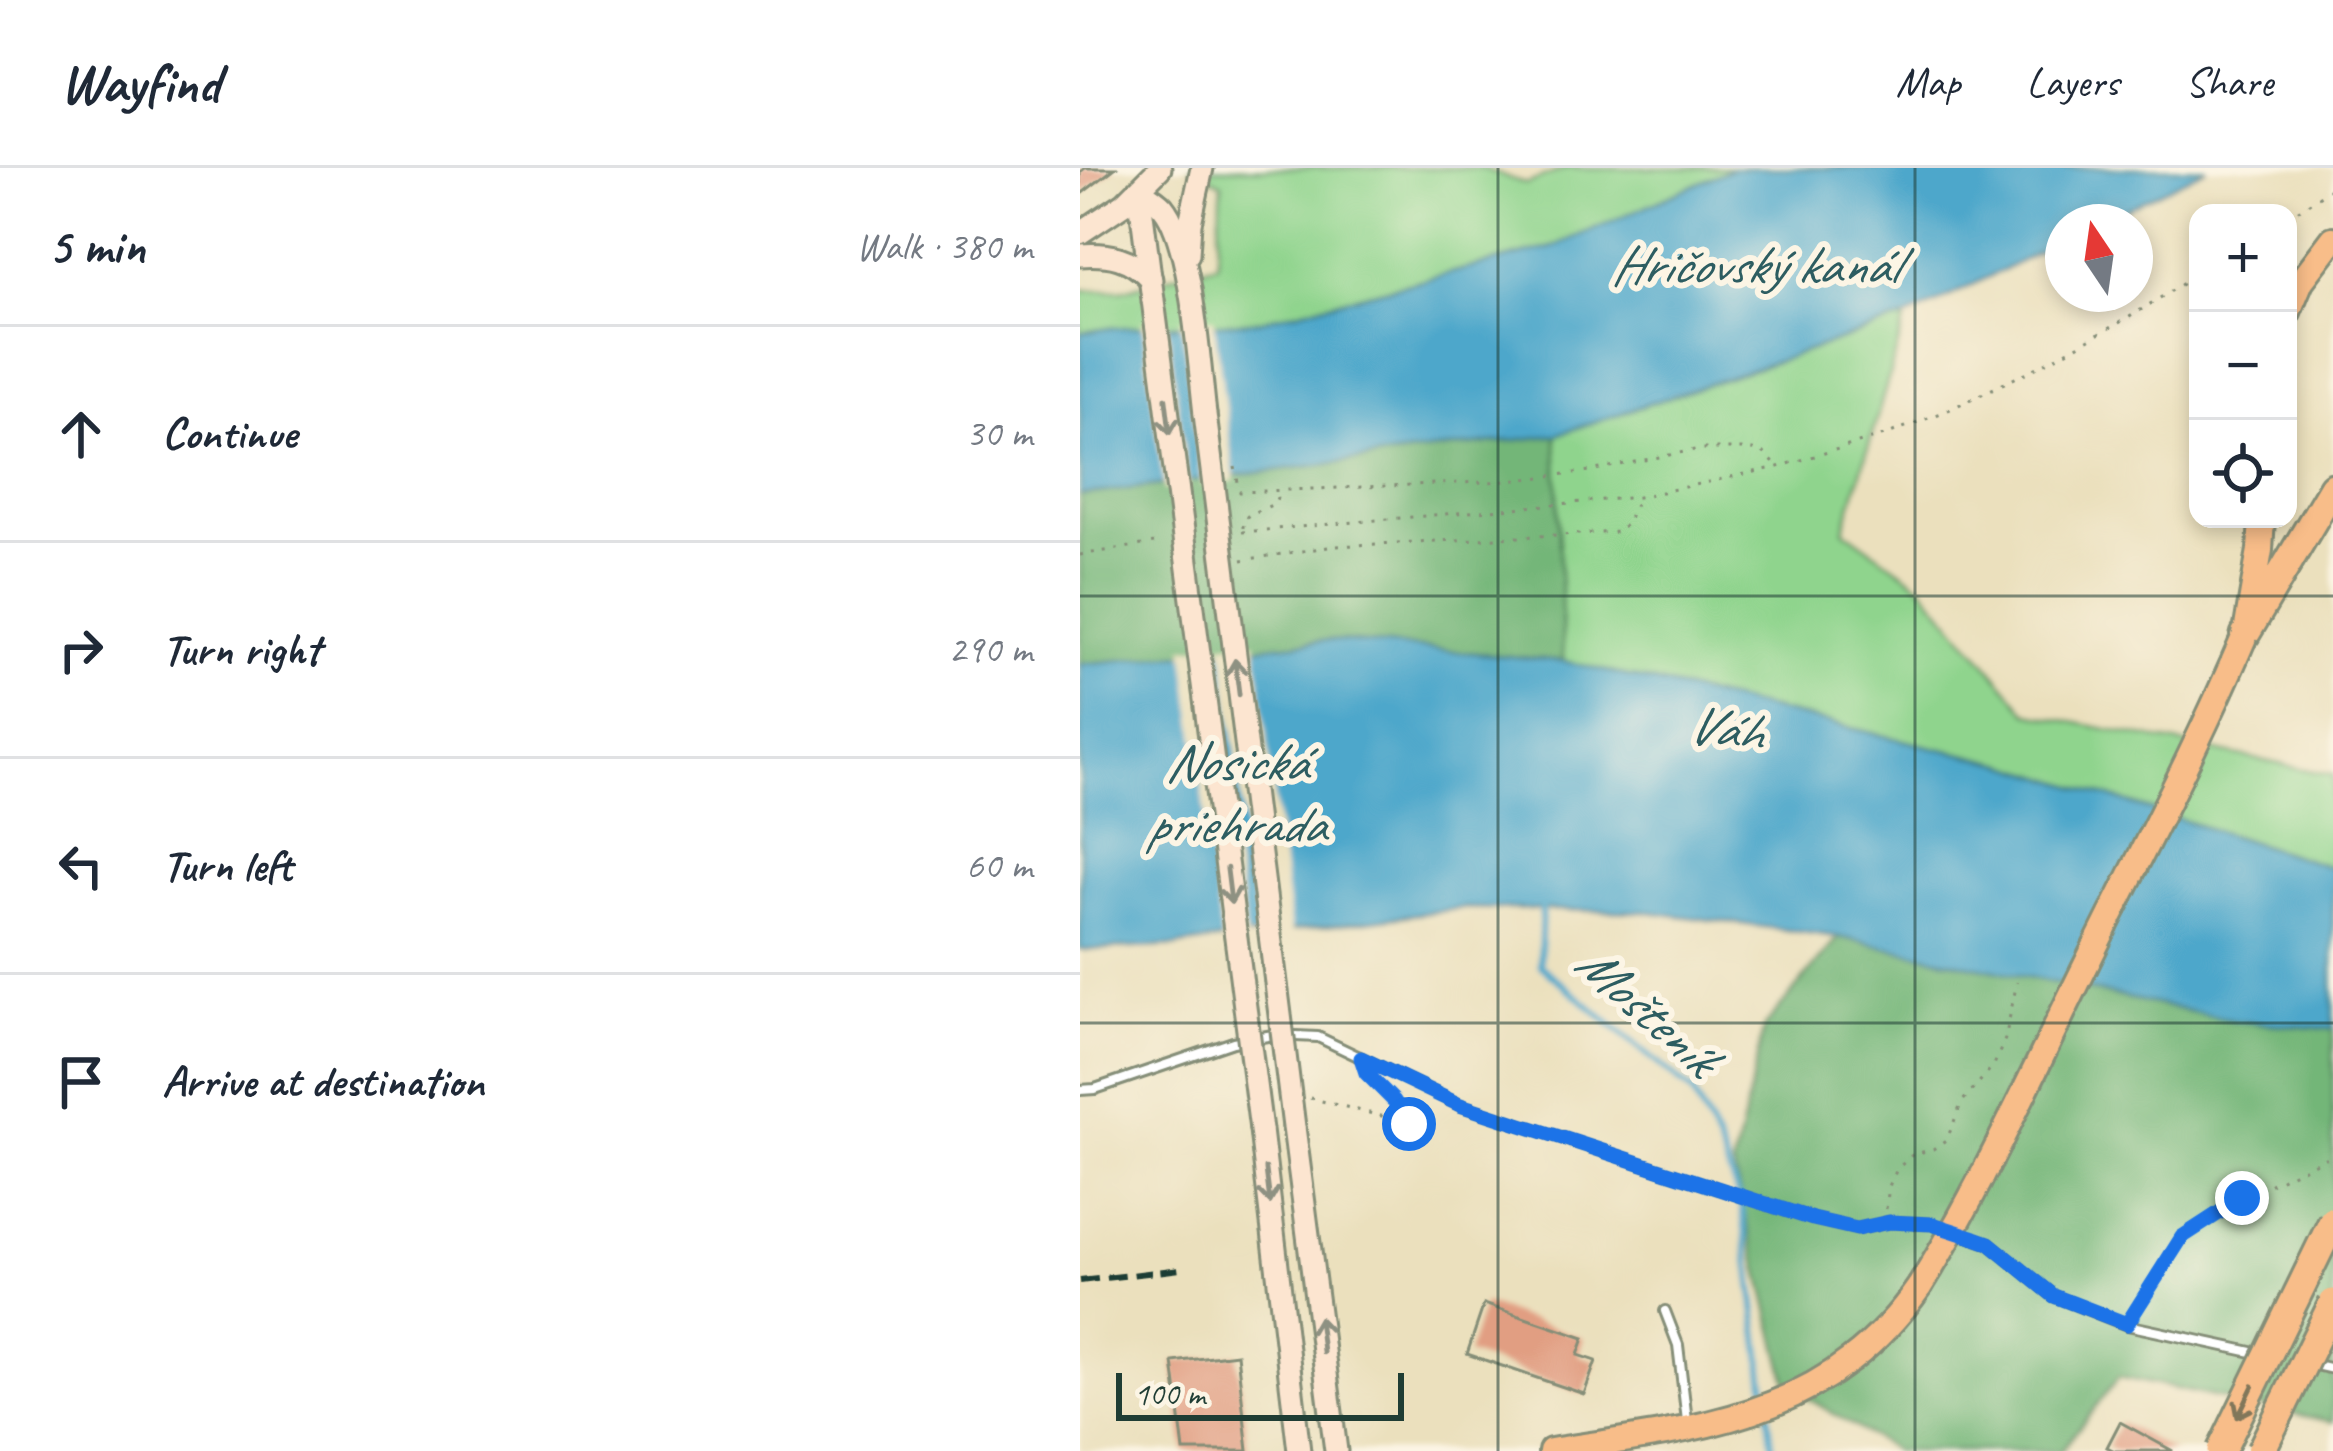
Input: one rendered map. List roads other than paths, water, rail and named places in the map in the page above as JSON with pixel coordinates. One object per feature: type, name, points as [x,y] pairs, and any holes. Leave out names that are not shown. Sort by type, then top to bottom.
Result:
[{"type":"highway","points":[[2297,291],[2333,239]]},
{"type":"highway","points":[[1551,1451],[1689,1430],[1743,1415],[1821,1381],[1886,1330],[1945,1245],[2245,635],[2333,487]]},
{"type":"highway","points":[[2245,635],[2261,528]]},
{"type":"highway","points":[[2221,1451],[2333,1221]]},
{"type":"highway","points":[[2261,1451],[2333,1303]]},
{"type":"main road","points":[[1080,233],[1111,213],[1160,168]]},
{"type":"main road","points":[[1187,272],[1190,223],[1202,168]]},
{"type":"main road","points":[[1139,190],[1165,209],[1187,272],[1336,1451]]},
{"type":"main road","points":[[1139,190],[1300,1451]]},
{"type":"main road","points":[[1080,255],[1106,254],[1136,264],[1152,290]]},
{"type":"lane","points":[[1080,1090],[1233,1042],[1273,1035],[1318,1037],[1460,1105],[1813,1219],[1857,1229],[1889,1222],[1932,1224],[1989,1243],[2054,1296],[2127,1324],[2333,1369]]},
{"type":"lane","points":[[1665,1311],[1678,1345],[1689,1430]]},
{"type":"water","name":"Hričovský kanál","points":[[1733,168],[2207,168],[2135,204],[2045,204],[2045,249],[1906,318],[1556,435],[1080,495],[1080,333],[1254,322],[1550,248]]},
{"type":"water","points":[[1330,640],[1563,661],[2005,764],[2333,868],[2333,1029],[2236,1021],[1839,937],[1650,912],[1463,908],[1177,946],[1080,950],[1080,664]]},
{"type":"waterway","name":"Mošteník","points":[[1542,903],[1540,965],[1692,1092],[1718,1142],[1742,1205],[1767,1400]]},
{"type":"waterway","name":"Mošteník","points":[[1768,1413],[1773,1451]]},
{"type":"railway","points":[[1080,1281],[1181,1269]]},
{"type":"water label","name":"Váh","points":[[1725,728]]},
{"type":"water label","name":"Nosická priehrada","points":[[1236,793]]}]
